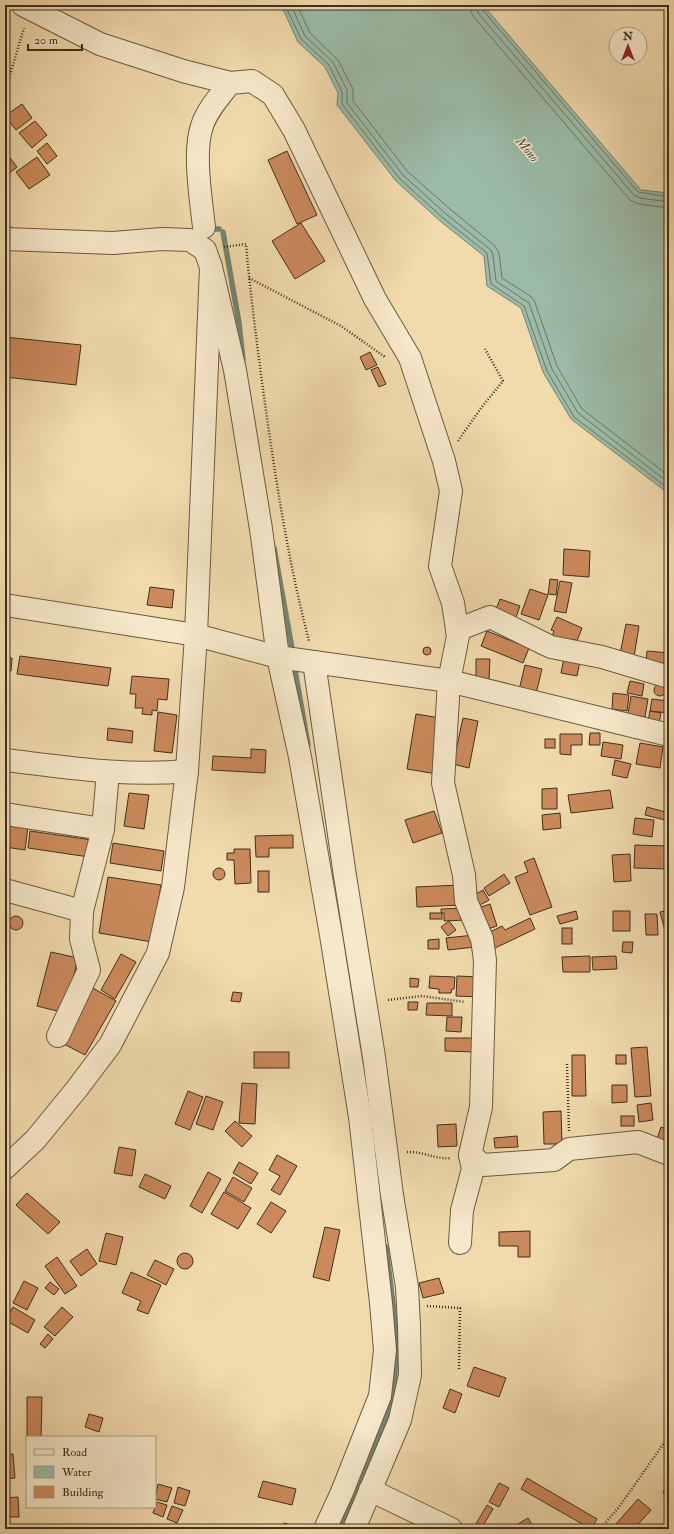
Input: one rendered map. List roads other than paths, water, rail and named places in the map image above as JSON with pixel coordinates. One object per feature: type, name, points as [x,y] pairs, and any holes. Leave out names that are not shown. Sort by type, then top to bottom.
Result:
[{"type":"street","points":[[27,7],[100,44],[183,71],[230,83],[252,81],[273,95],[294,130],[375,300],[410,358],[444,461],[451,491],[440,566],[453,603],[458,636],[449,681],[443,783],[464,875],[466,901],[482,939],[485,960],[482,1107],[470,1155],[473,1168],[462,1210],[460,1243]]},
{"type":"street","points":[[5,1168],[35,1140],[110,1045],[158,953],[173,888],[187,771],[196,635],[206,244],[197,146],[202,126],[214,103],[230,83]]},
{"type":"street","points":[[5,239],[113,243],[162,239],[190,240],[206,244]]},
{"type":"street","points":[[206,244],[236,377],[261,529],[278,657],[300,757],[331,935],[360,1117],[381,1303],[385,1350],[380,1396],[342,1492],[325,1529]]},
{"type":"street","points":[[5,605],[196,635],[278,657],[449,681],[669,735]]},
{"type":"street","points":[[457,630],[490,618],[550,647],[602,657],[669,677]]},
{"type":"street","points":[[314,662],[344,876],[374,1057],[386,1153],[407,1287],[408,1305],[410,1375],[400,1420],[354,1529]]},
{"type":"street","points":[[5,760],[108,772],[187,771]]},
{"type":"street","points":[[58,1036],[89,970],[81,939],[82,912],[103,829],[108,772]]},
{"type":"street","points":[[5,814],[103,829]]},
{"type":"street","points":[[5,890],[82,912]]},
{"type":"street","points":[[470,1155],[483,1165],[554,1160],[569,1149],[638,1142],[669,1154]]},
{"type":"street","points":[[370,1490],[451,1529]]},
{"type":"water","name":"Mono","points":[[281,5],[483,5],[641,190],[669,193],[669,494],[571,419],[543,372],[521,308],[487,286],[484,256],[440,221],[396,181],[337,105],[338,93],[325,67],[298,42]]},
{"type":"waterway","points":[[5,227],[14,231]]},
{"type":"waterway","points":[[208,229],[219,229]]},
{"type":"waterway","points":[[223,232],[239,323],[243,360]]},
{"type":"waterway","points":[[274,548],[293,654]]},
{"type":"waterway","points":[[294,664],[308,745]]},
{"type":"waterway","points":[[338,1529],[382,1430],[394,1393],[396,1350],[395,1320],[386,1247]]}]
